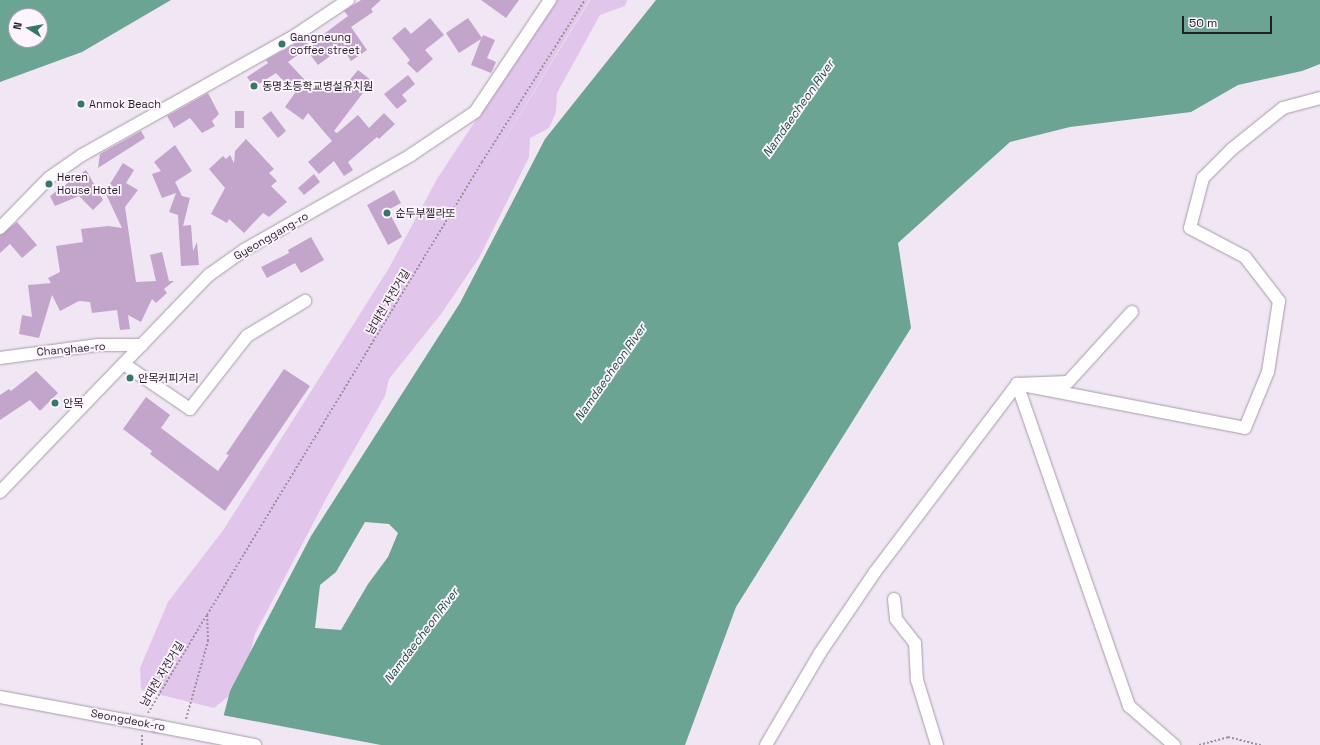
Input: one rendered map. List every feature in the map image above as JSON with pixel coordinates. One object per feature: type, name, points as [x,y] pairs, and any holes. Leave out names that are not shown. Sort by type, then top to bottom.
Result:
[{"type":"street","points":[[0,228],[49,178],[82,155],[296,36],[348,0]]},
{"type":"street","name":"Gyeonggang-ro","points":[[0,492],[209,275],[244,250],[411,155],[476,112],[550,0]]},
{"type":"street","points":[[1017,384],[1245,428],[1268,372],[1279,301],[1245,257],[1190,228],[1203,178],[1232,149],[1282,108],[1320,98]]},
{"type":"street","points":[[124,364],[190,409],[247,336],[305,301]]},
{"type":"street","points":[[1017,384],[1068,382],[1132,312]]},
{"type":"street","name":"Changhae-ro","points":[[0,358],[98,345],[142,345]]},
{"type":"street","points":[[766,745],[820,653],[876,572],[1017,384]]},
{"type":"street","points":[[1017,384],[1129,706],[1174,745]]},
{"type":"street","points":[[894,599],[896,619],[915,643],[917,680],[937,745]]},
{"type":"street","name":"Seongdeok-ro","points":[[0,697],[143,722],[255,745]]},
{"type":"path","name":"남대천 자전거길","points":[[142,745],[143,722],[482,162],[585,0]]},
{"type":"path","points":[[184,724],[208,641],[207,615]]},
{"type":"path","points":[[1199,745],[1228,737],[1261,745]]},
{"type":"shaded area","points":[[555,0],[589,0],[472,193],[590,0],[627,0],[625,6],[600,15],[557,93],[556,112],[549,128],[530,138],[529,157],[479,258],[441,314],[389,379],[385,396],[328,495],[255,634],[245,674],[235,691],[214,708],[141,690],[140,668],[168,602],[224,529],[389,268],[437,179]]},
{"type":"water","points":[[0,0],[171,0],[82,52],[0,82]]},
{"type":"water","name":"Namdaecheon River","points":[[656,0],[1320,0],[1320,64],[1302,71],[1238,85],[1191,112],[1070,127],[1010,142],[898,243],[911,328],[736,607],[685,745],[216,745],[230,691],[311,536],[460,303],[545,139]],"holes":[[[365,522],[389,524],[398,533],[388,557],[368,584],[341,630],[315,628],[320,585],[336,572]]]},
{"type":"pier","points":[[222,715],[381,745],[214,745]]},
{"type":"building","points":[[361,0],[381,0],[371,9],[373,12],[351,27],[367,50],[351,61],[342,47],[318,65],[306,49],[288,62],[316,92],[330,80],[340,92],[358,70],[372,81],[334,131],[337,133],[358,115],[369,128],[384,113],[395,124],[379,139],[377,137],[348,162],[353,170],[344,176],[334,161],[319,174],[308,162],[332,141],[308,113],[303,120],[285,107],[295,93],[276,73],[254,87],[247,77],[268,63],[266,60],[304,39],[309,45],[348,16],[344,11]]},
{"type":"building","points":[[481,0],[519,0],[506,18]]},
{"type":"building","points":[[430,18],[444,35],[425,50],[433,59],[417,73],[407,63],[410,60],[392,38],[405,27],[411,34]]},
{"type":"building","points":[[468,18],[482,38],[483,35],[495,40],[487,58],[496,62],[491,73],[471,65],[481,39],[459,53],[446,33]]},
{"type":"building","points":[[408,75],[415,84],[402,95],[407,101],[397,109],[384,94]]},
{"type":"building","points":[[208,93],[219,114],[212,121],[215,126],[202,133],[190,118],[174,128],[167,116]]},
{"type":"building","points":[[235,111],[244,111],[244,128],[235,128]]},
{"type":"building","points":[[271,111],[286,131],[278,138],[262,118]]},
{"type":"building","points":[[141,131],[145,138],[98,168],[100,154]]},
{"type":"building","points":[[246,139],[274,169],[269,173],[277,181],[271,186],[287,202],[269,217],[263,213],[244,233],[229,219],[227,223],[211,214],[225,188],[209,169],[223,156],[226,159],[230,155],[234,163],[235,151]]},
{"type":"building","points":[[175,145],[192,171],[175,182],[182,196],[190,198],[183,226],[191,225],[193,251],[197,242],[199,265],[181,266],[178,215],[169,212],[176,193],[162,198],[152,174],[161,171],[154,162]]},
{"type":"building","points":[[123,163],[134,170],[126,183],[138,190],[125,207],[136,282],[156,281],[150,255],[162,252],[169,281],[174,281],[164,289],[167,293],[156,303],[152,299],[141,322],[128,315],[130,329],[120,330],[117,310],[92,313],[90,302],[79,301],[60,311],[52,295],[39,338],[19,334],[22,315],[32,317],[28,285],[51,283],[48,278],[60,272],[56,246],[83,242],[81,229],[108,226],[122,228],[105,192]]},
{"type":"building","points":[[86,170],[103,200],[93,210],[79,196],[55,206],[50,196]]},
{"type":"building","points":[[314,174],[320,182],[304,195],[298,188]]},
{"type":"building","points":[[394,190],[401,203],[388,210],[402,237],[388,245],[367,205]]},
{"type":"building","points":[[17,222],[37,245],[22,258],[10,244],[0,253],[0,235]]},
{"type":"building","points":[[311,237],[324,260],[301,273],[295,263],[267,278],[261,267],[289,253],[288,250]]},
{"type":"building","points":[[284,369],[310,386],[225,511],[150,454],[152,451],[123,429],[146,397],[170,415],[161,428],[218,471],[229,455],[226,454]]},
{"type":"building","points":[[36,371],[58,393],[40,411],[30,400],[0,420],[0,395],[9,389],[11,391]]},
{"type":"place","name":"Gangneung coffee street","points":[[282,44]]},
{"type":"place","name":"동명초등학교병설유치원","points":[[254,86]]},
{"type":"place","name":"Anmok Beach","points":[[81,104]]},
{"type":"place","name":"Heren House Hotel","points":[[49,184]]},
{"type":"place","name":"순두부젤라또","points":[[387,213]]},
{"type":"place","name":"안목커피거리","points":[[130,378]]},
{"type":"place","name":"안목","points":[[55,403]]}]
